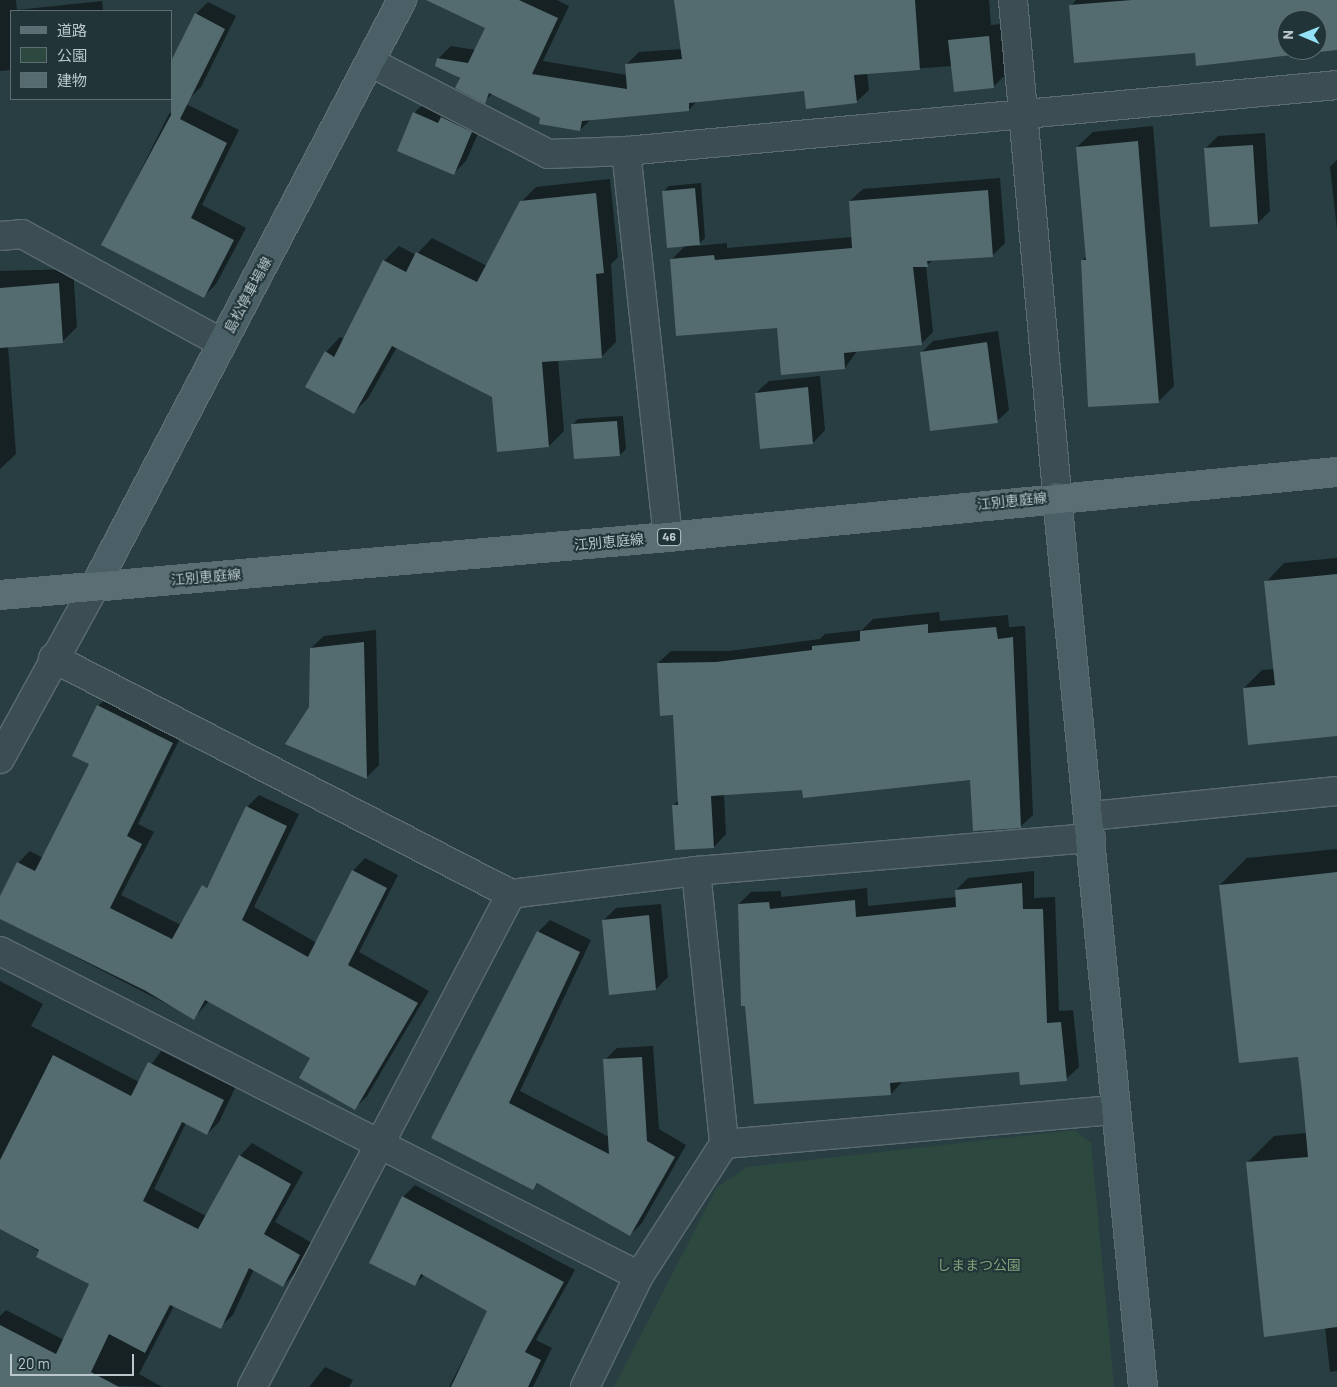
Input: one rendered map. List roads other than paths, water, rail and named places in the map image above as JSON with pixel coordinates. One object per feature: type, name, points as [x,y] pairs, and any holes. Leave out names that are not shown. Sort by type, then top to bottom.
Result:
[{"type":"main road","name":"江別恵庭線","points":[[0,595],[668,537],[1057,496],[1337,472]]},
{"type":"street","points":[[1013,0],[1057,496],[1091,827],[1114,1110],[1143,1387]]},
{"type":"street","name":"島松停車場線","points":[[95,586],[222,343],[372,63],[398,1]]},
{"type":"street","points":[[372,63],[548,154],[626,151],[1337,85]]},
{"type":"street","points":[[626,151],[668,537]]},
{"type":"street","points":[[0,236],[22,234],[222,343]]},
{"type":"street","points":[[0,759],[53,658],[95,586]]},
{"type":"street","points":[[53,658],[511,894],[696,871],[1091,827],[1337,791]]},
{"type":"street","points":[[586,1387],[639,1276],[724,1144],[696,871]]},
{"type":"street","points":[[252,1387],[511,894]]},
{"type":"street","points":[[0,952],[639,1276]]},
{"type":"street","points":[[724,1144],[1114,1110]]},
{"type":"park label","name":"しままつ公園","points":[[979,1265]]}]
